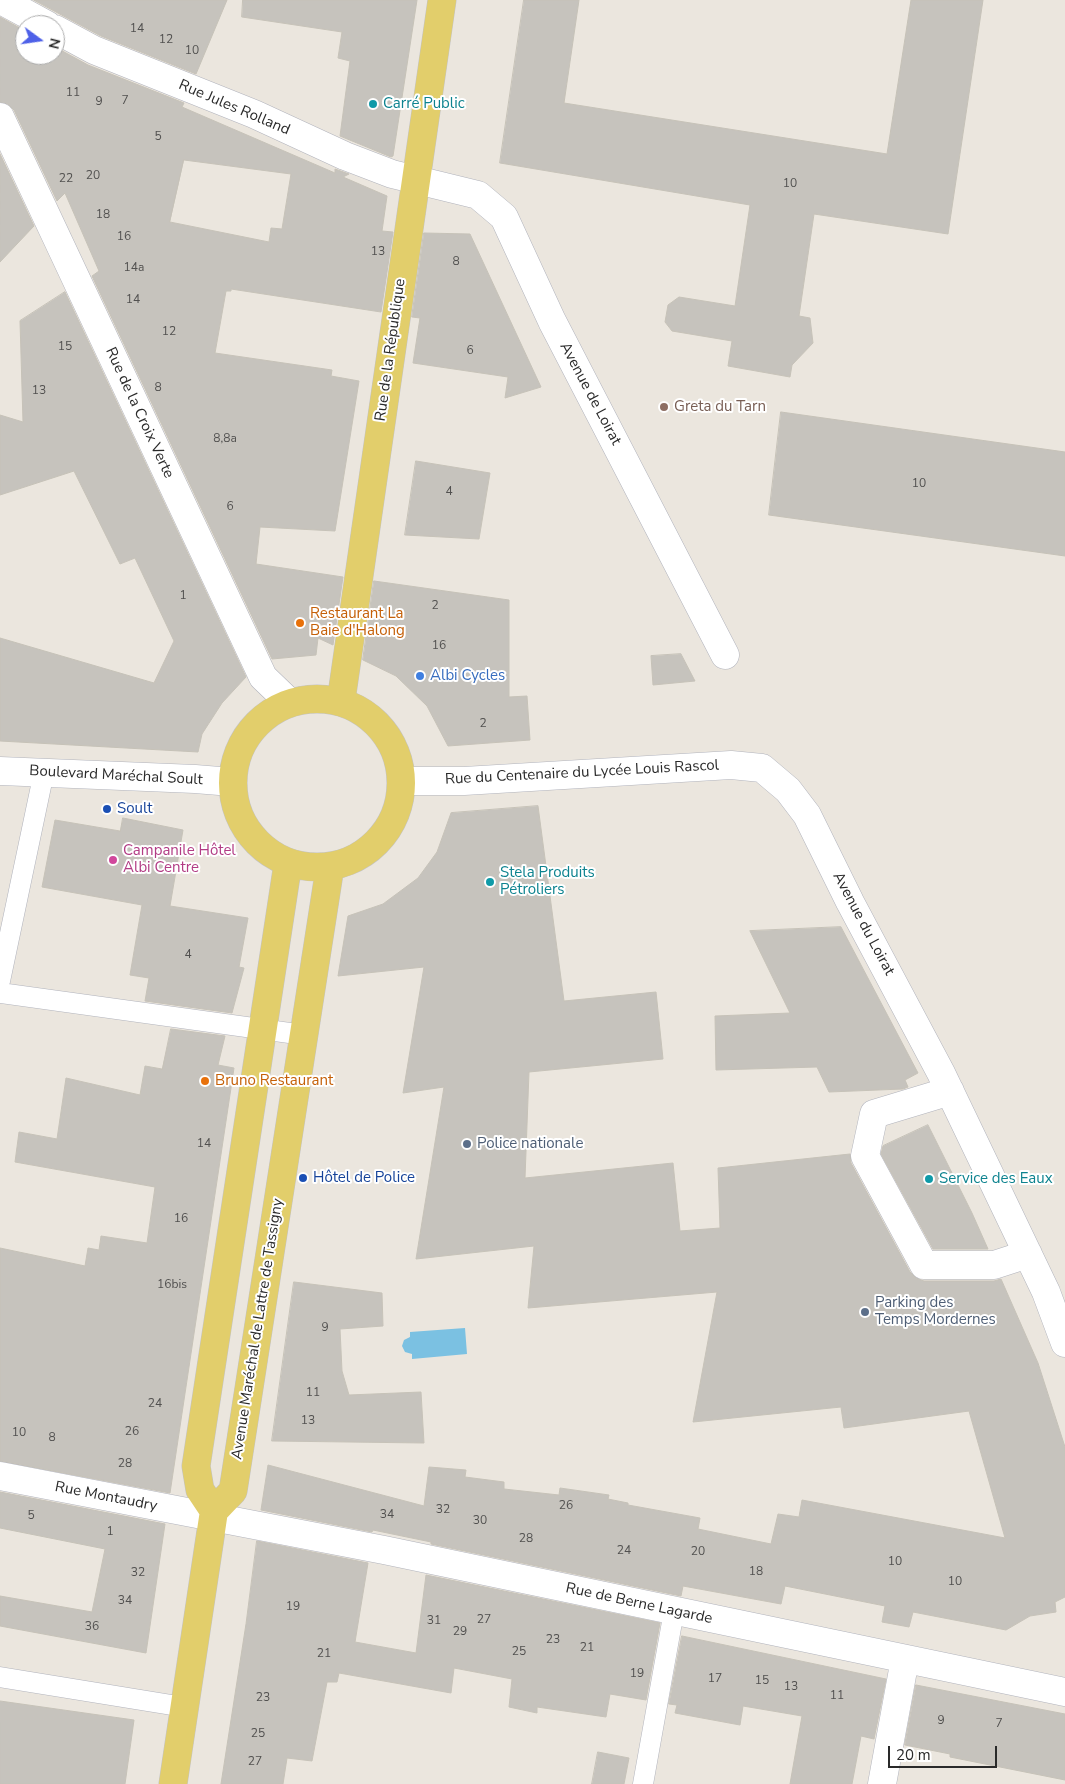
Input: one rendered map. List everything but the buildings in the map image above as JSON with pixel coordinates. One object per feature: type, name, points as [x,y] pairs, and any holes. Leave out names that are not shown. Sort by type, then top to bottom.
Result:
[{"type":"main road","name":"Rue de la République","points":[[341,700],[442,0]]},
{"type":"main road","points":[[315,697],[341,700],[365,712],[384,731],[397,754],[402,780],[398,806],[388,828],[372,847],[351,860],[330,867],[306,867],[288,863],[264,849],[247,830],[236,807],[232,782],[236,756],[248,733],[266,714],[289,702],[315,697]]},
{"type":"main road","points":[[173,1784],[213,1514],[200,1490],[196,1466],[288,863]]},
{"type":"main road","name":"Avenue Maréchal de Lattre de Tassigny","points":[[213,1514],[233,1491],[330,867]]},
{"type":"street","points":[[1,0],[29,15]]},
{"type":"street","name":"Rue Jules Rolland","points":[[65,34],[94,50],[254,114],[345,156],[415,181]]},
{"type":"street","name":"Rue de la Croix Verte","points":[[0,117],[263,676],[289,702]]},
{"type":"street","name":"Avenue de Loirat","points":[[415,181],[478,195],[504,217],[552,321],[725,655]]},
{"type":"street","name":"Rue du Centenaire du Lycée Louis Rascol","points":[[402,780],[464,781],[731,765],[762,768]]},
{"type":"street","name":"Avenue du Loirat","points":[[762,768],[788,790],[807,815],[850,902],[950,1091],[1046,1292],[1065,1343]]},
{"type":"street","name":"Boulevard Maréchal Soult","points":[[0,771],[232,782]]},
{"type":"street","points":[[950,1091],[874,1114],[865,1156],[924,1265],[994,1265],[1028,1254]]},
{"type":"street","name":"Rue Montaudry","points":[[0,1476],[213,1514]]},
{"type":"street","name":"Rue de Berne Lagarde","points":[[213,1514],[1065,1692]]},
{"type":"street","points":[[882,1784],[905,1658]]},
{"type":"lane","points":[[0,981],[44,772]]},
{"type":"lane","points":[[0,993],[304,1036]]},
{"type":"lane","points":[[643,1784],[674,1611]]},
{"type":"lane","points":[[0,1677],[184,1707]]},
{"type":"water","points":[[465,1328],[467,1354],[412,1359],[412,1354],[405,1352],[402,1346],[404,1340],[410,1337],[410,1332]]},
{"type":"place","name":"Carré Public","points":[[373,104]]},
{"type":"place","name":"Greta du Tarn","points":[[664,407]]},
{"type":"place","name":"Restaurant La Baie d'Halong","points":[[300,623]]},
{"type":"place","name":"Albi Cycles","points":[[420,676]]},
{"type":"place","name":"Soult","points":[[107,809]]},
{"type":"place","name":"Campanile Hôtel Albi Centre","points":[[113,860]]},
{"type":"place","name":"Stela Produits Pétroliers","points":[[490,882]]},
{"type":"place","name":"Bruno Restaurant","points":[[205,1081]]},
{"type":"place","name":"Police nationale","points":[[467,1144]]},
{"type":"place","name":"Hôtel de Police","points":[[303,1178]]},
{"type":"place","name":"Service des Eaux","points":[[929,1179]]},
{"type":"place","name":"Parking des Temps Mordernes","points":[[865,1312]]}]
